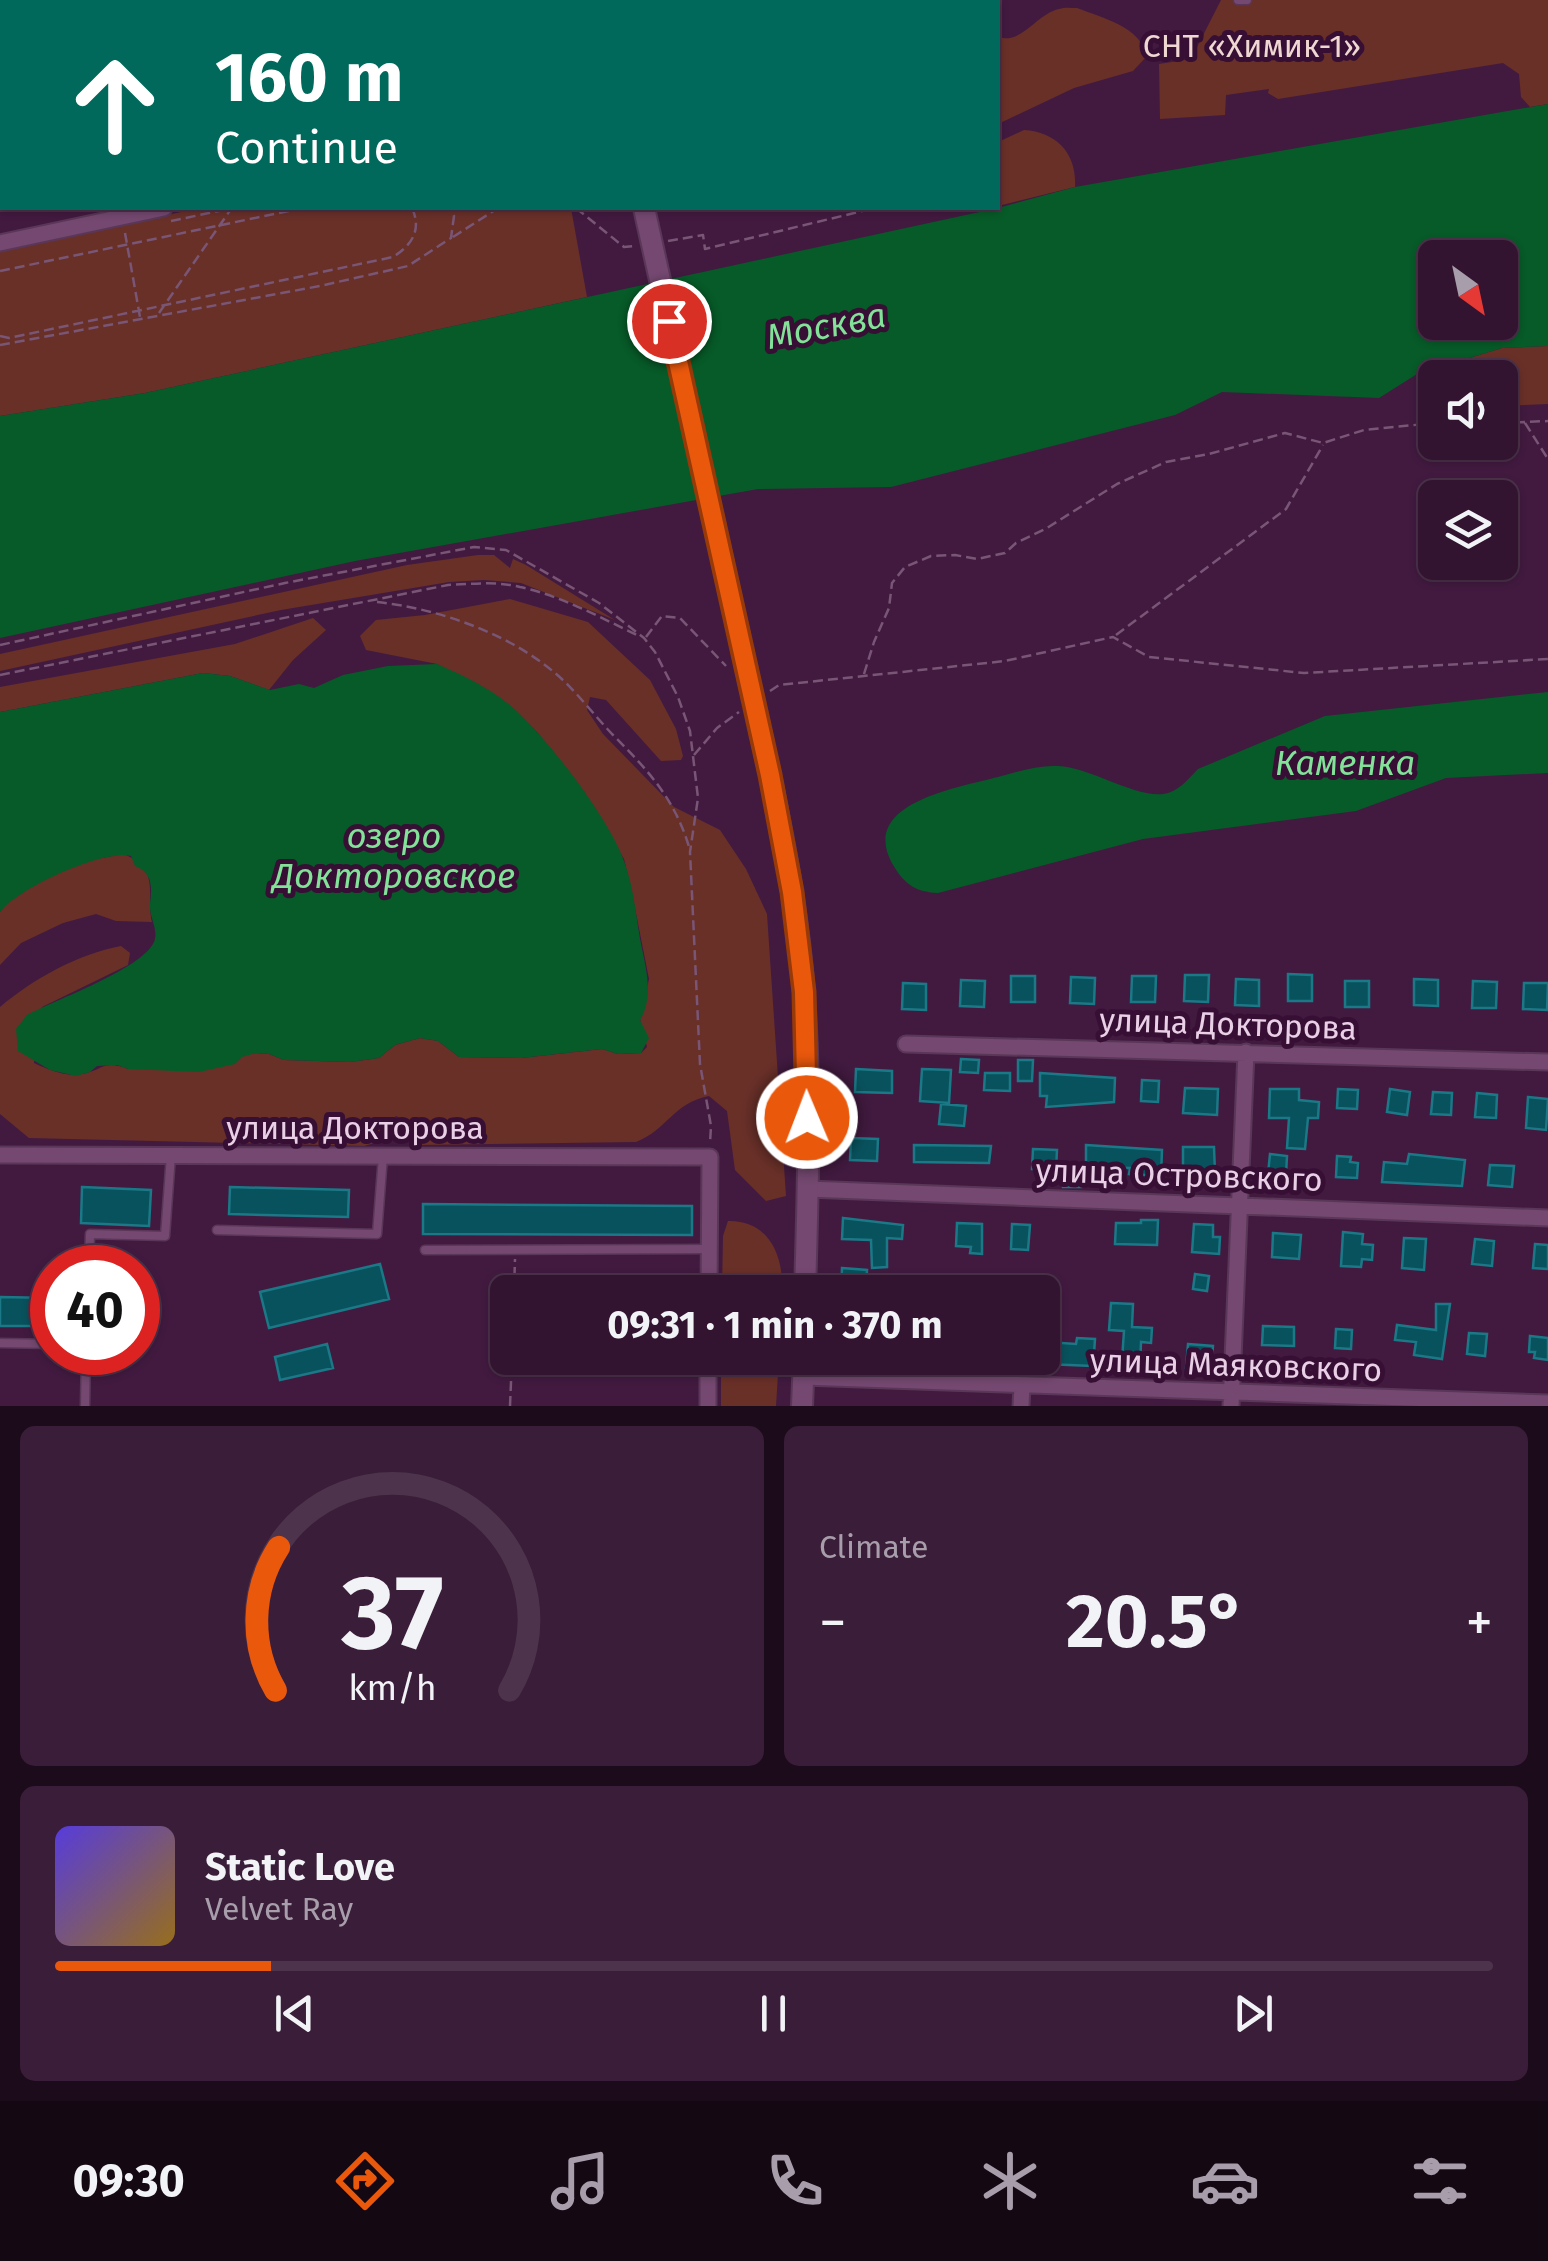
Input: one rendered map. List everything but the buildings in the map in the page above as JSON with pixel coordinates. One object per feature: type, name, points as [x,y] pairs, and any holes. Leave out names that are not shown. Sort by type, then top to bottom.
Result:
[{"type":"street","points":[[0,243],[153,210]]},
{"type":"street","points":[[644,210],[770,775],[792,892],[804,992],[806,1275]]},
{"type":"street","name":"улица Докторова","points":[[906,1044],[1548,1062]]},
{"type":"street","points":[[1231,1400],[1246,1052]]},
{"type":"street","name":"улица Докторова","points":[[0,1154],[710,1157]]},
{"type":"street","points":[[708,1275],[710,1157]]},
{"type":"street","name":"улица Островского","points":[[808,1189],[1548,1218]]},
{"type":"street","points":[[708,1375],[708,1406]]},
{"type":"street","points":[[802,1406],[804,1375]]},
{"type":"street","name":"улица Маяковского","points":[[896,1375],[1231,1400],[1548,1403]]},
{"type":"street","points":[[1021,1406],[1022,1386]]},
{"type":"lane","points":[[1238,0],[1247,0]]},
{"type":"lane","points":[[90,1245],[90,1234],[165,1236],[172,1155]]},
{"type":"lane","points":[[217,1230],[378,1234],[384,1156]]},
{"type":"lane","points":[[425,1250],[709,1249]]},
{"type":"lane","points":[[0,1344],[30,1344]]},
{"type":"lane","points":[[85,1406],[86,1375]]},
{"type":"path","points":[[158,314],[230,210]]},
{"type":"path","points":[[0,271],[294,210]]},
{"type":"path","points":[[0,336],[9,338],[392,257],[414,240],[412,210]]},
{"type":"path","points":[[450,210],[454,216],[451,238]]},
{"type":"path","points":[[0,344],[320,286],[408,266],[495,210]]},
{"type":"path","points":[[578,210],[624,247],[644,244]]},
{"type":"path","points":[[664,241],[703,235],[705,249],[866,210]]},
{"type":"path","points":[[125,232],[140,318]]},
{"type":"path","points":[[1518,422],[1548,422]]},
{"type":"path","points":[[1524,422],[1548,460]]},
{"type":"path","points":[[864,676],[890,608],[892,583],[906,567],[931,556],[954,554],[977,560],[1005,553],[1116,484],[1166,462],[1285,433],[1324,443],[1364,430],[1418,425]]},
{"type":"path","points":[[763,680],[779,685],[1005,661],[1113,637],[1286,509],[1324,443]]},
{"type":"path","points":[[0,644],[474,547],[506,550],[599,603],[644,638],[678,696],[690,731],[698,798],[690,852],[700,1064],[711,1126],[710,1157]]},
{"type":"path","points":[[0,675],[448,585],[482,583],[520,586],[578,606],[644,638]]},
{"type":"path","points":[[370,602],[406,606],[459,621],[536,658],[565,682],[636,757],[680,815],[690,852]]},
{"type":"path","points":[[644,638],[662,616],[680,618],[732,670]]},
{"type":"path","points":[[1113,637],[1149,658],[1304,673],[1548,659]]},
{"type":"path","points":[[763,696],[779,685]]},
{"type":"path","points":[[693,756],[717,728],[748,706]]},
{"type":"path","points":[[515,1275],[516,1250]]},
{"type":"path","points":[[510,1406],[511,1375]]},
{"type":"green space","name":"СНТ «Химик-1»","points":[[1221,0],[1548,0],[1548,104],[1530,107],[1521,97],[1519,74],[1503,63],[1278,99],[1268,93],[1269,89],[1226,95],[1225,115],[1160,119],[1159,64],[1191,59]]},
{"type":"green space","points":[[1077,8],[1128,30],[1137,37],[1147,56],[1133,71],[1074,88],[1000,123],[1000,37],[1014,37],[1051,12]]},
{"type":"green space","points":[[1024,130],[1055,140],[1073,164],[1075,187],[1000,206],[1000,141]]},
{"type":"green space","points":[[190,210],[571,210],[587,297],[145,393],[0,416],[0,250]]},
{"type":"green space","points":[[1548,346],[1548,404],[1518,405],[1518,360],[1463,360],[1502,348]]},
{"type":"green space","points":[[494,555],[510,568],[513,559],[526,565],[615,620],[521,583],[449,582],[281,610],[0,671],[0,654],[407,565]]},
{"type":"green space","points":[[510,599],[588,622],[650,680],[676,729],[681,760],[661,761],[606,700],[590,697],[587,710],[603,734],[674,807],[720,830],[746,869],[767,914],[786,1196],[766,1201],[735,1170],[727,1111],[709,1096],[687,1104],[636,1142],[419,1145],[409,1122],[396,1116],[389,1122],[385,1140],[364,1146],[29,1138],[0,1114],[0,1007],[57,969],[121,946],[130,953],[128,965],[42,1007],[34,1063],[76,1075],[108,1065],[128,1069],[256,1053],[284,1060],[350,1062],[379,1058],[395,1045],[420,1038],[438,1041],[459,1057],[521,1058],[602,1049],[618,1054],[641,1053],[647,1047],[640,1019],[649,979],[624,859],[585,793],[537,732],[510,706],[437,664],[366,650],[360,636],[376,620]]},
{"type":"green space","points":[[313,618],[326,630],[293,660],[269,690],[230,676],[203,673],[0,712],[0,687],[235,644]]},
{"type":"green space","points":[[123,854],[135,860],[147,874],[152,922],[116,921],[96,914],[63,923],[21,943],[0,965],[0,912],[7,902],[46,878],[90,860]]},
{"type":"green space","points":[[728,1221],[754,1227],[777,1253],[781,1275],[722,1275],[723,1236]]},
{"type":"green space","points":[[721,1375],[778,1375],[776,1406],[721,1406]]},
{"type":"water","name":"Москва","points":[[1548,104],[1548,346],[1502,348],[1463,360],[1418,360],[1418,374],[1379,398],[1222,392],[1175,415],[891,487],[758,489],[355,561],[0,638],[0,416],[145,393],[1000,210],[1075,187]]},
{"type":"water","name":"озеро Докторовское","points":[[437,664],[494,693],[525,720],[575,779],[616,843],[630,882],[647,973],[647,1002],[640,1020],[649,1038],[641,1053],[618,1054],[602,1049],[521,1058],[459,1057],[438,1041],[420,1038],[395,1045],[379,1058],[350,1062],[284,1060],[256,1053],[235,1064],[199,1072],[128,1069],[117,1065],[97,1066],[76,1076],[50,1070],[18,1051],[16,1029],[27,1015],[133,963],[154,942],[155,933],[150,882],[131,856],[101,858],[62,872],[24,892],[0,912],[0,712],[203,673],[230,676],[270,690],[299,684],[314,688],[343,675],[388,666]]},
{"type":"water","name":"Каменка","points":[[1548,692],[1548,773],[1446,778],[1356,811],[1143,839],[938,893],[908,884],[895,868],[886,846],[888,828],[898,814],[915,803],[1028,769],[1071,768],[1143,792],[1168,793],[1198,769],[1325,716]]},
{"type":"route","points":[[669,321],[770,775],[792,892],[804,992],[807,1118]]}]
